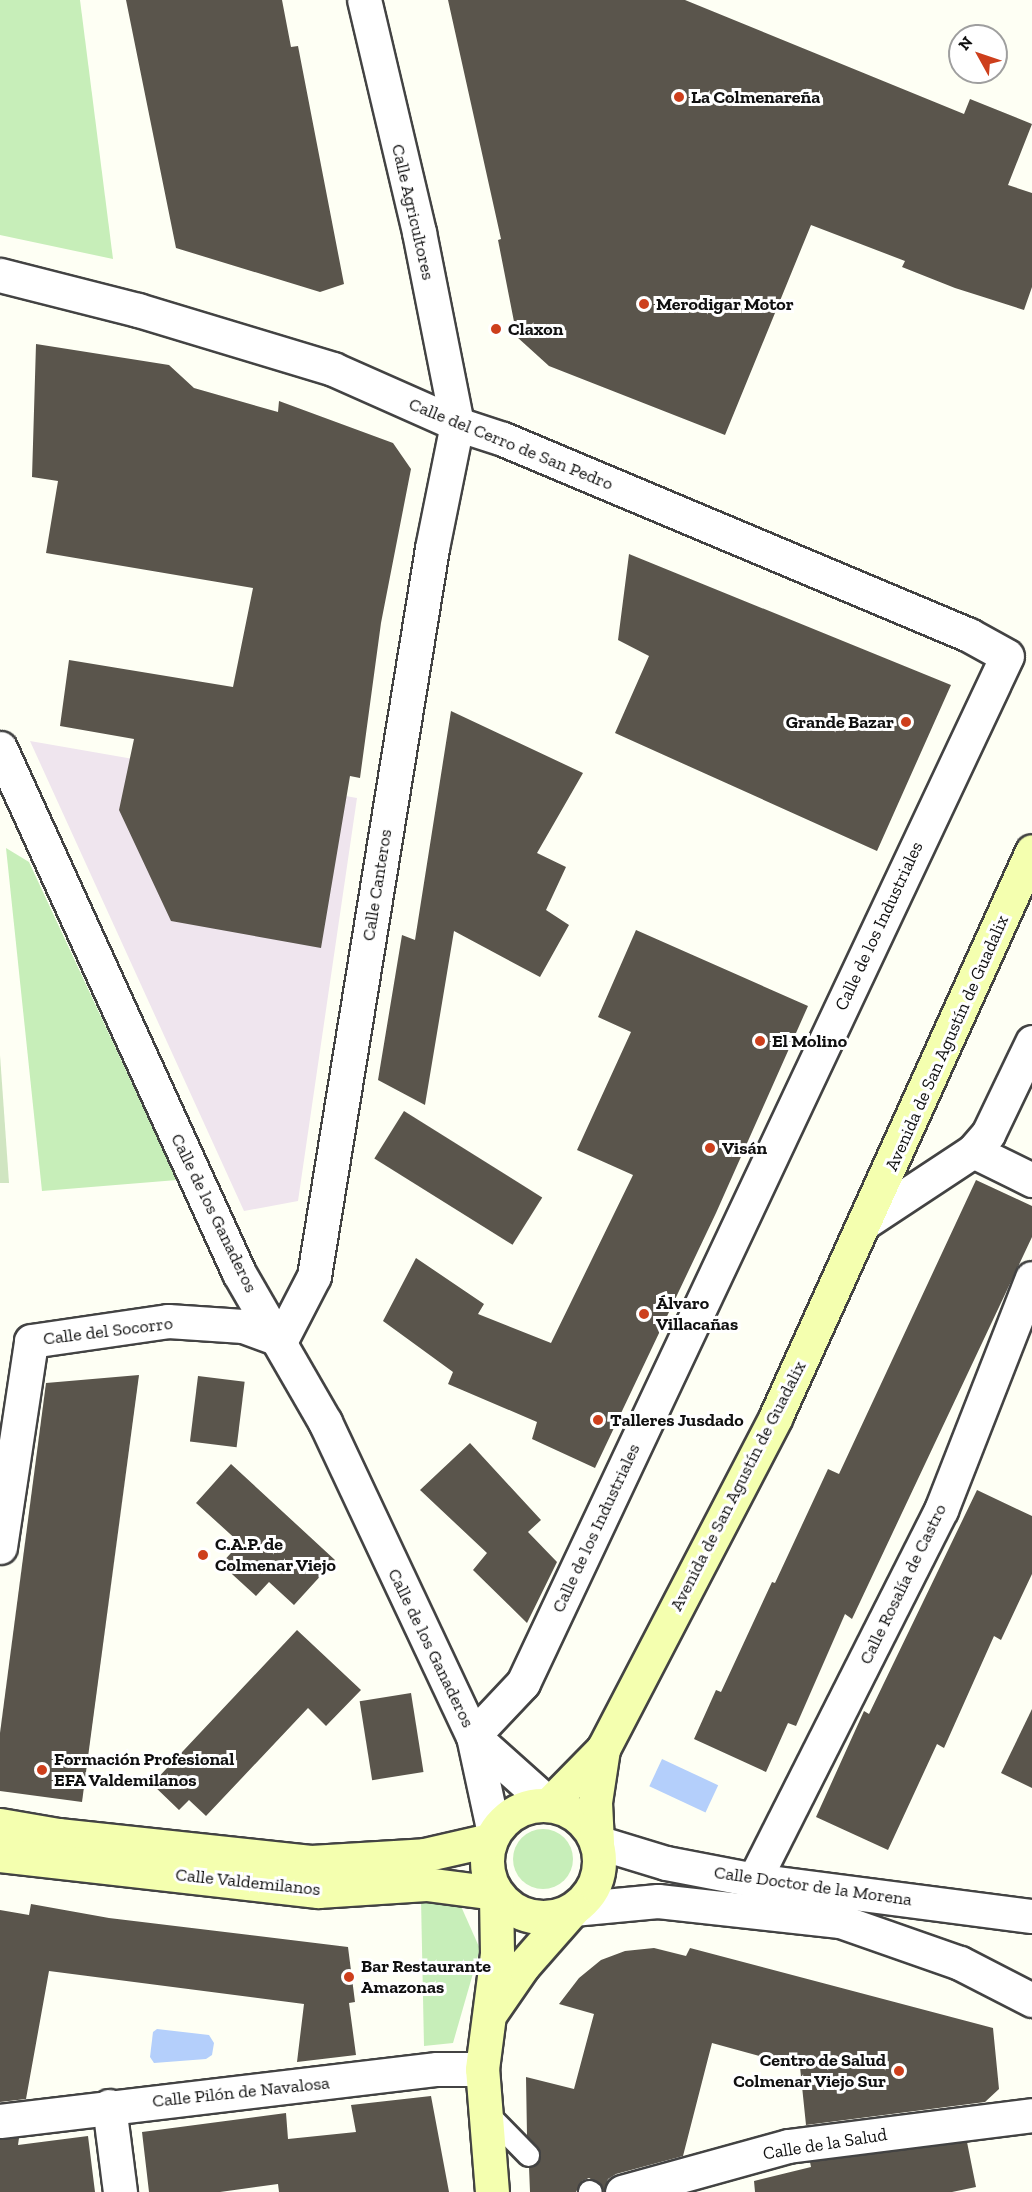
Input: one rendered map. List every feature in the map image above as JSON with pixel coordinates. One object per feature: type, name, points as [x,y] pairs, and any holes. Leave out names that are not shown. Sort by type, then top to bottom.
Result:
[{"type":"main road","name":"Avenida de San Agustín de Guadalix","points":[[549,1804],[603,1749],[776,1416],[867,1221],[1030,858]]},
{"type":"main road","name":"Avenida de San Agustín de Guadalix","points":[[597,1842],[595,1802],[603,1749]]},
{"type":"main road","points":[[488,2017],[523,1966],[573,1909],[587,1897],[597,1880],[597,1842],[586,1824],[570,1810],[549,1804],[527,1806],[508,1816],[492,1836],[488,1876],[496,1893],[507,1905],[540,1918],[573,1909]]},
{"type":"main road","name":"Calle Valdemilanos","points":[[0,1825],[58,1835],[311,1862],[424,1855],[492,1836]]},
{"type":"main road","name":"Calle Valdemilanos","points":[[0,1855],[318,1891],[426,1884],[496,1893]]},
{"type":"main road","points":[[492,2192],[482,2069],[497,1953],[496,1893]]},
{"type":"street","name":"Calle Agricultores","points":[[364,0],[419,232],[457,424]]},
{"type":"street","name":"Calle del Cerro de San Pedro","points":[[0,275],[138,310],[333,369],[457,424],[514,444],[958,630],[1020,653]]},
{"type":"street","name":"Calle Canteros","points":[[281,1340],[314,1276],[432,548],[457,424]]},
{"type":"street","name":"Calle de los Industriales","points":[[473,1736],[523,1683],[1020,653]]},
{"type":"street","name":"Calle de los Ganaderos","points":[[0,748],[239,1273],[281,1340],[325,1422],[473,1736],[492,1836]]},
{"type":"street","name":"Avenida de San Agustín de Guadalix","points":[[867,1221],[973,1151],[988,1134],[1032,1042]]},
{"type":"street","points":[[973,1151],[1032,1180]]},
{"type":"street","name":"Calle Rosalía de Castro","points":[[754,1880],[941,1510],[1032,1278]]},
{"type":"street","name":"Calle del Socorro","points":[[0,1546],[31,1341],[168,1321],[243,1326],[281,1340]]},
{"type":"street","name":"Calle de los Ganaderos","points":[[473,1736],[549,1804]]},
{"type":"street","name":"Calle Doctor de la Morena","points":[[597,1842],[666,1863],[754,1880],[1032,1916]]},
{"type":"street","name":"Calle Doctor de la Morena","points":[[573,1909],[658,1900],[840,1921],[960,1963],[1032,2000]]},
{"type":"street","name":"Calle Pilón de Navalosa","points":[[0,2121],[109,2106],[437,2069],[482,2069]]},
{"type":"street","points":[[109,2106],[120,2192]]},
{"type":"street","name":"Calle de la Salud","points":[[622,2192],[788,2146],[1032,2115]]},
{"type":"lane","points":[[484,2110],[528,2156]]},
{"type":"shaded area","points":[[30,741],[357,798],[298,1201],[244,1211]]},
{"type":"green space","points":[[0,0],[80,0],[113,259],[0,235]]},
{"type":"green space","points":[[6,848],[29,862],[177,1180],[42,1191]]},
{"type":"green space","points":[[0,1055],[9,1183],[0,1183]]},
{"type":"green space","points":[[543,1829],[564,1838],[573,1859],[564,1880],[543,1889],[522,1880],[513,1859],[522,1838]]},
{"type":"green space","points":[[456,1895],[480,1949],[453,2043],[424,2046],[421,1899]]},
{"type":"water","points":[[662,1759],[718,1785],[706,1812],[649,1786]]},
{"type":"water","points":[[157,2029],[209,2035],[214,2043],[212,2055],[206,2059],[154,2063],[150,2057],[153,2032]]},
{"type":"building","points":[[126,0],[282,0],[291,47],[298,46],[344,284],[320,292],[176,248]]},
{"type":"building","points":[[448,0],[685,0],[964,114],[970,99],[1032,124],[1008,185],[1032,193],[1032,287],[1024,310],[955,288],[902,267],[905,261],[811,225],[725,435],[549,366],[517,337],[498,240],[501,239]]},
{"type":"building","points":[[36,344],[169,365],[194,388],[278,412],[279,401],[393,443],[411,469],[381,623],[360,778],[350,776],[321,948],[171,921],[119,810],[134,739],[60,726],[69,660],[233,687],[253,588],[46,553],[58,481],[32,477]]},
{"type":"building","points":[[629,554],[951,685],[877,851],[615,733],[649,656],[618,640]]},
{"type":"building","points":[[451,711],[583,773],[537,853],[566,867],[546,910],[569,925],[540,977],[454,931],[425,1105],[378,1080],[402,935],[415,940]]},
{"type":"building","points":[[636,930],[808,1006],[716,1213],[595,1468],[532,1439],[537,1422],[448,1384],[453,1372],[383,1321],[416,1258],[484,1304],[478,1314],[551,1343],[633,1175],[577,1150],[631,1032],[598,1017]]},
{"type":"building","points":[[404,1111],[542,1197],[513,1245],[374,1158]]},
{"type":"building","points":[[976,1180],[1032,1206],[1032,1237],[852,1619],[845,1614],[796,1726],[788,1723],[766,1772],[694,1739],[716,1690],[721,1692],[828,1469],[839,1474]]},
{"type":"building","points":[[139,1375],[82,1802],[0,1791],[0,1733],[46,1383]]},
{"type":"building","points":[[198,1376],[245,1382],[237,1447],[190,1442]]},
{"type":"building","points":[[470,1443],[541,1520],[528,1532],[557,1562],[527,1623],[473,1570],[487,1553],[420,1490]]},
{"type":"building","points":[[231,1464],[335,1560],[294,1605],[269,1582],[256,1596],[221,1564],[240,1543],[196,1503]]},
{"type":"building","points":[[977,1490],[1032,1516],[1032,1574],[1001,1640],[994,1636],[944,1748],[937,1744],[888,1850],[816,1817],[864,1711],[869,1714]]},
{"type":"building","points":[[297,1630],[361,1690],[326,1726],[308,1708],[206,1816],[189,1800],[179,1810],[152,1784]]},
{"type":"building","points":[[411,1693],[424,1772],[372,1780],[360,1701]]},
{"type":"building","points":[[1032,1709],[1032,1788],[1001,1773]]},
{"type":"building","points":[[31,1904],[109,1918],[348,1947],[355,2002],[349,2003],[356,2055],[297,2062],[304,2004],[49,1971],[26,2099],[0,2102],[0,1910],[29,1915]]},
{"type":"building","name":"Centro de Salud Colmenar Viejo Sur","points":[[654,1948],[686,1956],[690,1948],[993,2028],[999,2089],[985,2102],[806,2125],[800,2067],[712,2043],[683,2156],[616,2174],[608,2179],[604,2192],[601,2185],[589,2178],[582,2181],[576,2192],[530,2192],[529,2167],[537,2164],[540,2152],[527,2136],[526,2077],[574,2089],[594,2014],[559,2004],[579,1978],[601,1960],[625,1951]]},
{"type":"building","points":[[431,2096],[449,2192],[279,2192],[278,2184],[220,2192],[149,2192],[142,2132],[286,2113],[288,2139],[356,2132],[351,2105]]},
{"type":"building","points":[[88,2136],[95,2192],[0,2192],[0,2139],[19,2138],[18,2145]]},
{"type":"building","points":[[967,2142],[976,2187],[952,2192],[755,2192],[754,2181],[811,2167],[810,2162]]},
{"type":"place","name":"La Colmenareña","points":[[679,97]]},
{"type":"place","name":"Merodigar Motor","points":[[644,304]]},
{"type":"place","name":"Claxon","points":[[496,329]]},
{"type":"place","name":"Grande Bazar","points":[[906,722]]},
{"type":"place","name":"El Molino","points":[[760,1041]]},
{"type":"place","name":"Visán","points":[[710,1148]]},
{"type":"place","name":"Álvaro Villacañas","points":[[644,1314]]},
{"type":"place","name":"Talleres Jusdado","points":[[598,1420]]},
{"type":"place","name":"C.A.P. de Colmenar Viejo","points":[[203,1555]]},
{"type":"place","name":"Formación Profesional EFA Valdemilanos","points":[[42,1770]]},
{"type":"place","name":"Bar Restaurante Amazonas","points":[[349,1977]]},
{"type":"place","name":"Centro de Salud Colmenar Viejo Sur","points":[[899,2071]]}]
